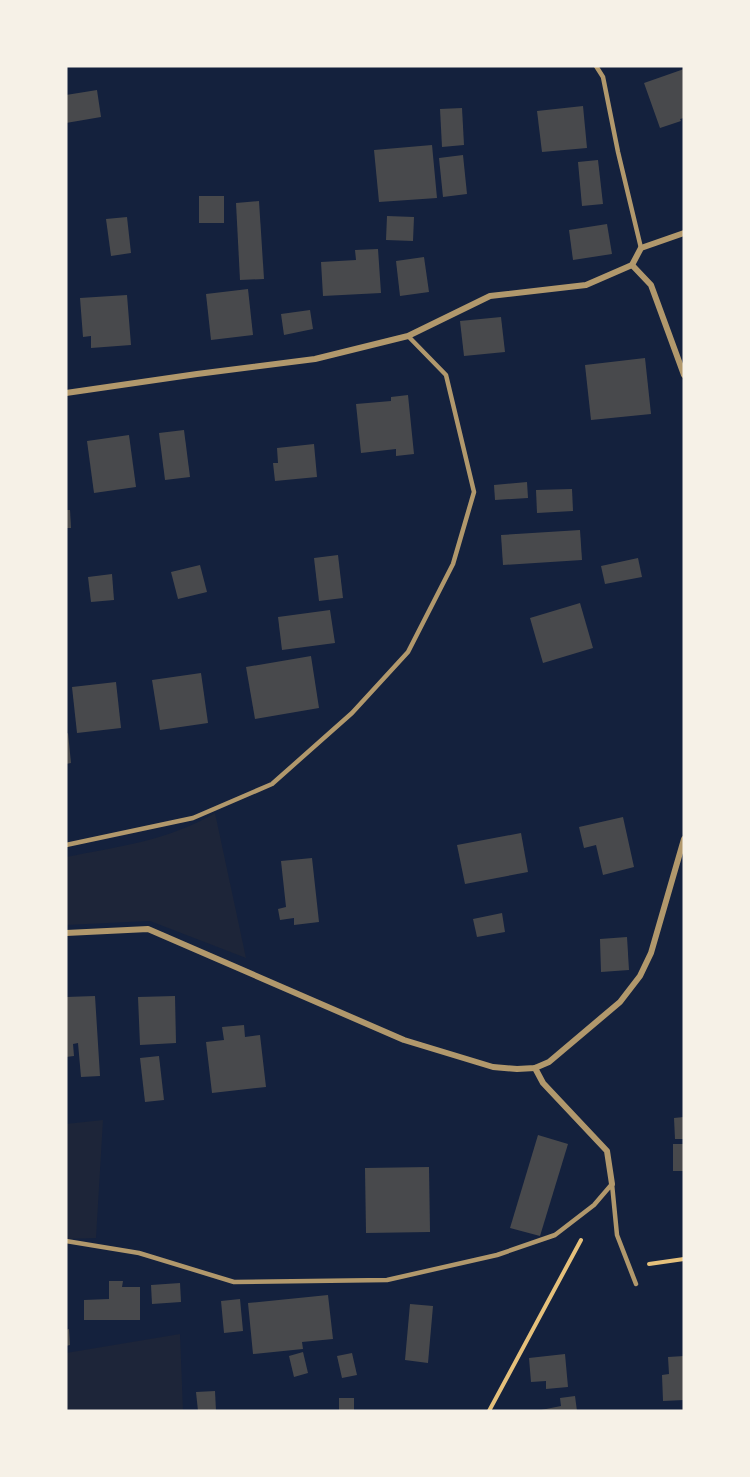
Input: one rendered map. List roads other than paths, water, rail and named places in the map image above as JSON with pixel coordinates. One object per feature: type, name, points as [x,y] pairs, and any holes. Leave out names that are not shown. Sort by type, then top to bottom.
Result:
[{"type":"street","points":[[66,393],[315,359],[408,336],[490,296],[586,285],[632,265],[642,248],[684,233]]},
{"type":"street","points":[[632,265],[651,285],[684,375]]},
{"type":"street","points":[[66,933],[148,929],[404,1040],[493,1067],[535,1068],[549,1062],[620,1002],[640,976],[651,953],[684,839]]},
{"type":"street","points":[[535,1068],[543,1083],[607,1151],[612,1184]]},
{"type":"lane","points":[[596,66],[603,77],[618,152],[642,248]]},
{"type":"lane","points":[[66,845],[193,818],[272,784],[352,713],[408,652],[453,564],[474,492],[446,375],[408,336]]},
{"type":"lane","points":[[66,1241],[139,1252],[234,1282],[387,1280],[497,1255],[555,1235],[594,1205],[612,1184]]},
{"type":"lane","points":[[612,1184],[617,1235],[636,1284]]}]
